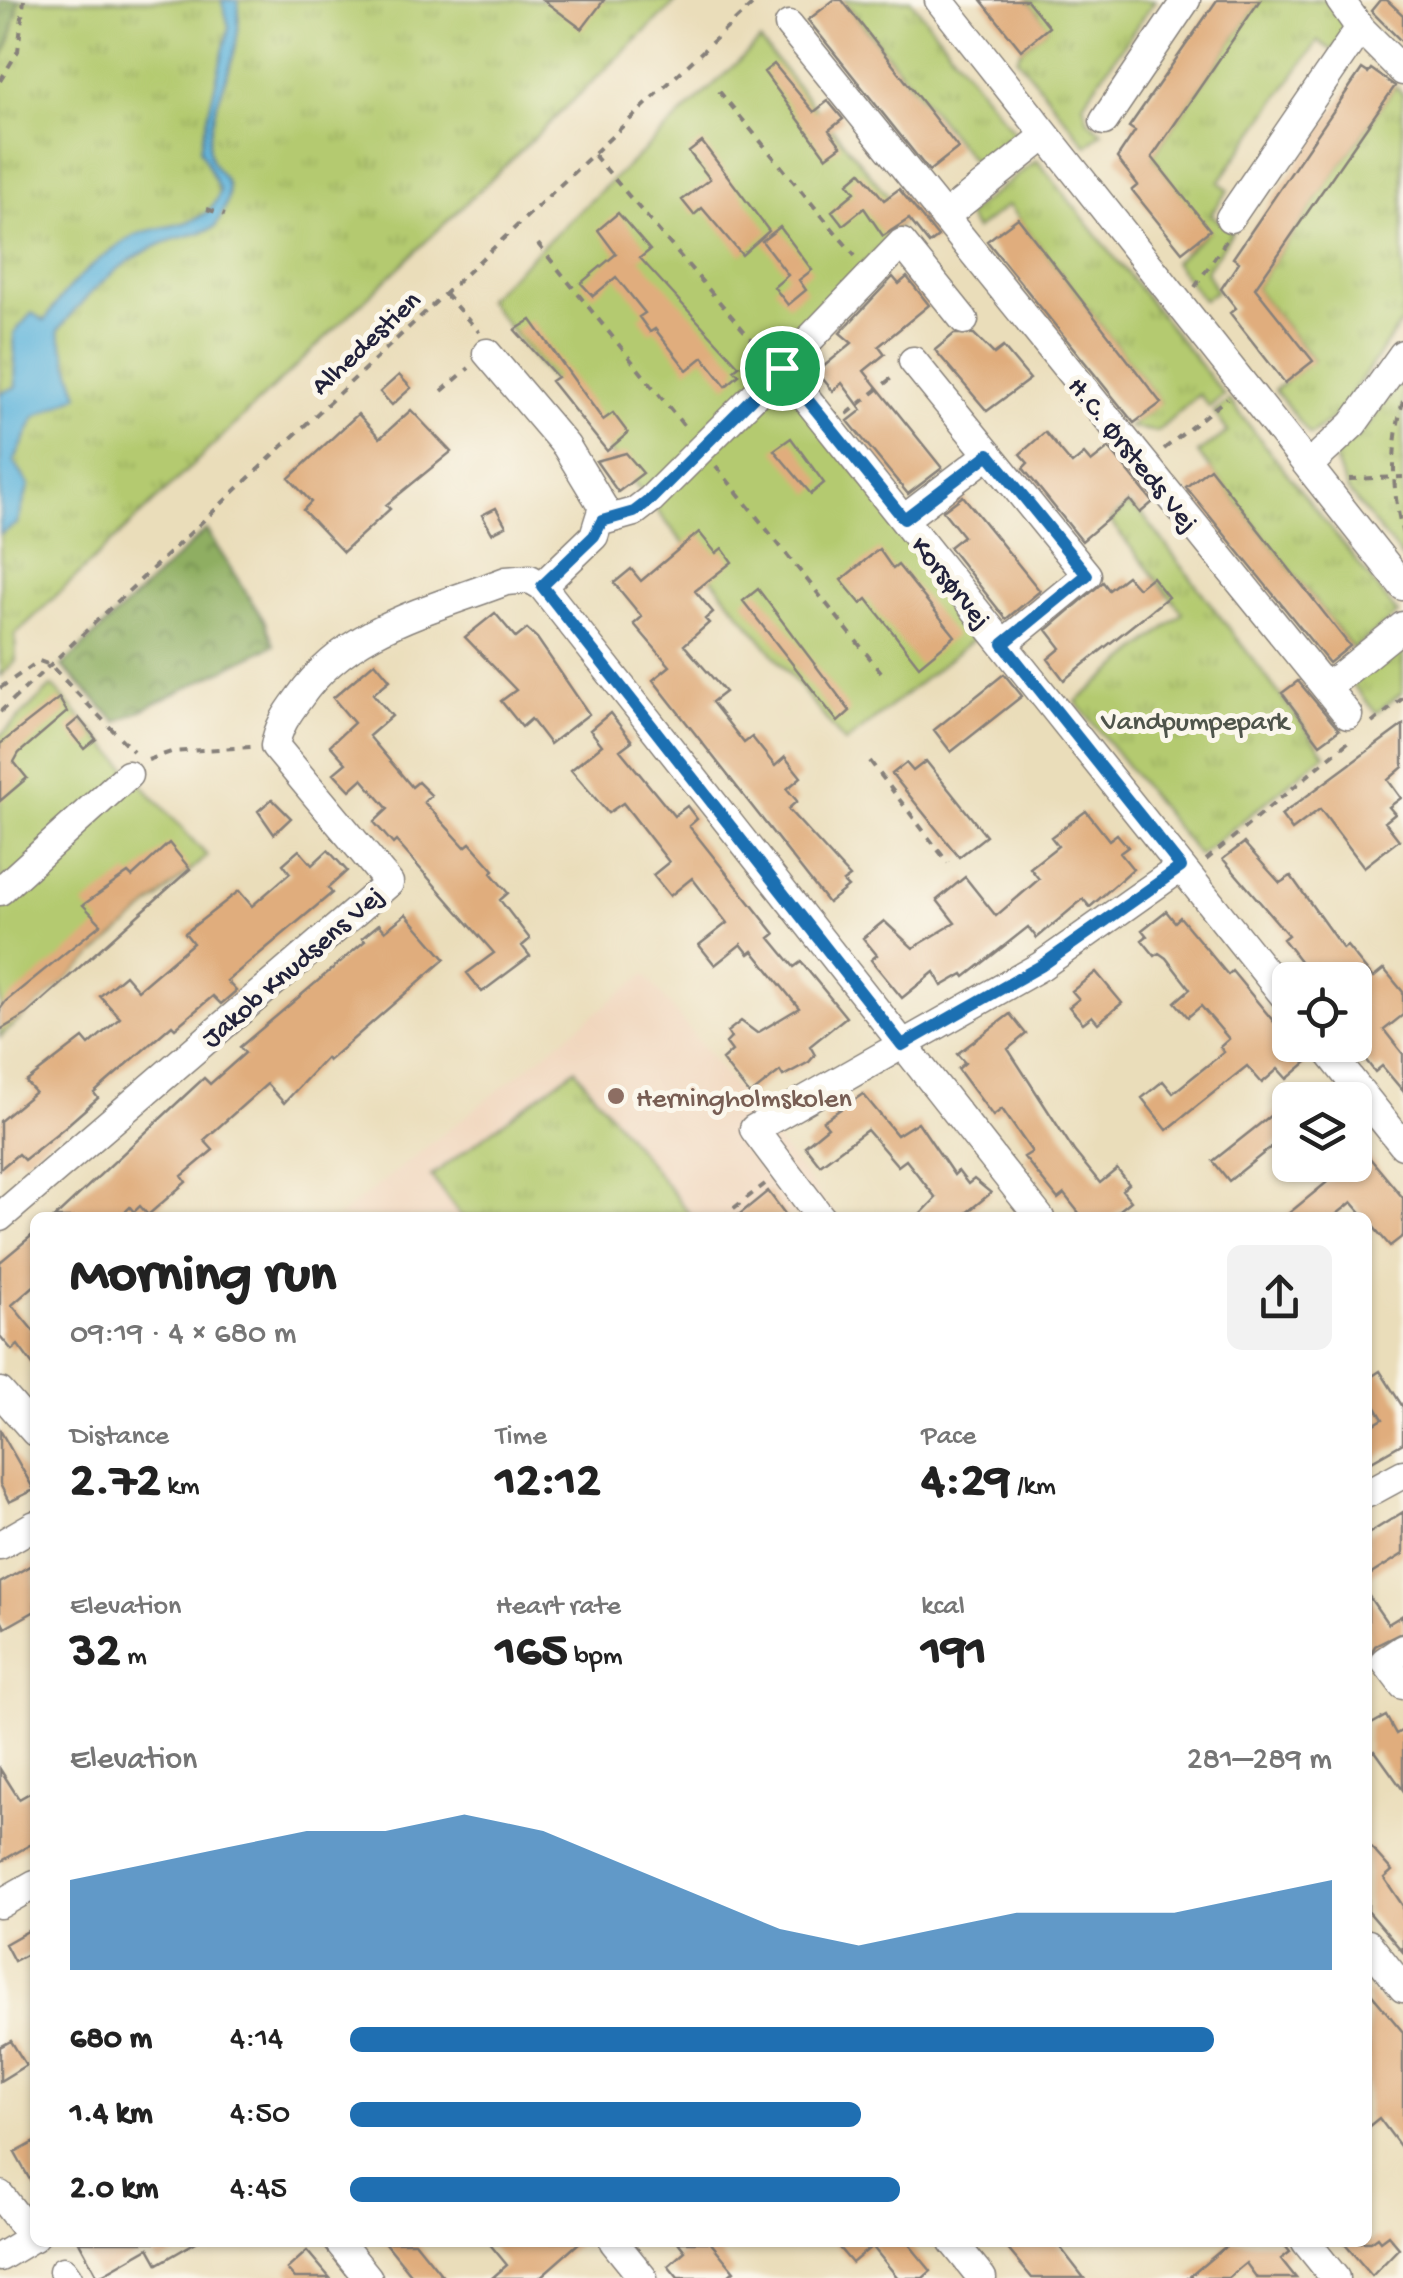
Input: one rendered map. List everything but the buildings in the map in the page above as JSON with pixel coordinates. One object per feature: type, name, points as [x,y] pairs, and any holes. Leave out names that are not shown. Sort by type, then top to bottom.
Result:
[{"type":"street","points":[[939,0],[1403,586]]},
{"type":"street","points":[[1104,120],[1186,0]]},
{"type":"street","points":[[1340,0],[1360,28],[1403,71]]},
{"type":"street","name":"H.C. Ørsteds Vej","points":[[789,25],[1348,715]]},
{"type":"street","points":[[1230,218],[1360,28]]},
{"type":"street","points":[[944,217],[1045,136]]},
{"type":"street","points":[[602,521],[634,512],[651,499],[902,243],[964,320]]},
{"type":"street","points":[[274,746],[278,728],[316,674],[363,636],[506,581],[536,582],[594,536],[602,521],[603,507],[566,446],[488,353]]},
{"type":"street","points":[[1314,473],[1403,354]]},
{"type":"street","name":"Korsørvej","points":[[913,361],[1087,575],[1003,644]]},
{"type":"street","name":"Korsørvej","points":[[782,368],[1272,981]]},
{"type":"street","name":"Korsørvej","points":[[904,519],[989,454]]},
{"type":"street","points":[[536,582],[1035,1212]]},
{"type":"street","points":[[1326,688],[1403,626]]},
{"type":"street","name":"Jakob Knudsens Vej","points":[[0,1218],[389,883],[274,746]]},
{"type":"street","points":[[0,891],[128,775]]},
{"type":"street","points":[[816,1212],[754,1128],[1041,966],[1184,871]]},
{"type":"street","points":[[1338,1062],[1403,1144]]},
{"type":"street","points":[[0,1392],[30,1426]]},
{"type":"street","points":[[1372,1491],[1403,1474]]},
{"type":"street","points":[[0,1545],[30,1528]]},
{"type":"street","points":[[1403,1649],[1386,1661],[1403,1685]]},
{"type":"street","points":[[0,1904],[30,1887]]},
{"type":"street","points":[[1372,1949],[1403,1988]]},
{"type":"street","points":[[0,2195],[30,2232]]},
{"type":"street","points":[[0,2256],[30,2239]]},
{"type":"street","points":[[343,2247],[368,2278]]},
{"type":"street","points":[[618,2247],[643,2278]]},
{"type":"street","points":[[957,2247],[982,2278]]},
{"type":"street","points":[[1310,2247],[1335,2278]]},
{"type":"path","points":[[0,81],[18,51],[24,0]]},
{"type":"path","name":"Alhedestien","points":[[0,712],[757,0]]},
{"type":"path","points":[[719,92],[870,275]]},
{"type":"path","points":[[593,153],[770,361],[782,368]]},
{"type":"path","points":[[207,209],[226,215]]},
{"type":"path","points":[[1182,307],[1232,232],[1230,218]]},
{"type":"path","points":[[1145,464],[1243,385]]},
{"type":"path","points":[[1403,401],[1394,447],[1394,478],[1403,534]]},
{"type":"path","points":[[1314,473],[1403,477]]},
{"type":"path","points":[[0,688],[22,668],[40,661],[50,665],[143,762],[171,752],[274,746]]},
{"type":"path","points":[[1184,871],[1403,698]]},
{"type":"path","points":[[870,761],[948,863]]},
{"type":"path","points":[[729,1212],[784,1169]]},
{"type":"shaded area","name":"Herningholmskolen","points":[[645,974],[833,1212],[345,1212]]},
{"type":"green space","points":[[0,0],[678,0],[15,635],[16,661],[0,676]]},
{"type":"green space","points":[[0,0],[19,0],[10,41],[0,61]]},
{"type":"green space","points":[[843,0],[911,0],[1016,135],[977,166]]},
{"type":"green space","points":[[1027,0],[1155,0],[1083,103],[1088,120],[1102,132],[1087,146],[1017,58],[1048,27]]},
{"type":"green space","points":[[1260,0],[1326,0],[1347,28],[1333,51],[1318,41],[1219,182],[1228,190],[1211,214],[1232,232],[1206,271],[1216,291],[1203,300],[1174,262],[1209,231],[1152,157]]},
{"type":"green space","points":[[760,41],[906,218],[771,368],[986,629],[845,743],[486,299]]},
{"type":"green space","points":[[1395,86],[1403,94],[1403,320],[1336,416],[1310,435],[1275,390],[1313,360],[1255,288]]},
{"type":"green space","points":[[1037,160],[1224,395],[1209,407],[1199,394],[1157,432],[1129,427],[1160,402],[1008,205],[975,230],[966,215]]},
{"type":"green space","points":[[1403,378],[1403,559],[1348,491],[1334,458],[1369,425]]},
{"type":"green space","points":[[1229,400],[1398,614],[1353,649],[1198,453],[1228,432],[1214,412]]},
{"type":"green space","name":"Vandpumpepark","points":[[1128,505],[1142,514],[1325,754],[1199,856],[1076,702],[1183,613],[1110,521]]},
{"type":"green space","points":[[206,530],[265,622],[274,645],[117,722],[62,666]]},
{"type":"green space","points":[[1403,641],[1403,692],[1376,713],[1350,682]]},
{"type":"green space","points":[[52,686],[207,856],[0,1037],[0,736]]},
{"type":"green space","points":[[575,1069],[688,1212],[457,1212],[431,1176]]},
{"type":"water","points":[[222,0],[238,0],[239,22],[233,59],[216,107],[209,144],[214,165],[228,186],[224,209],[215,227],[161,244],[117,270],[58,331],[79,395],[35,417],[14,462],[29,485],[17,524],[0,534],[0,393],[16,387],[14,333],[32,313],[45,321],[71,286],[116,247],[141,233],[194,220],[214,205],[220,191],[200,149],[229,27]]},
{"type":"place","name":"Herningholmskolen","points":[[616,1096]]},
{"type":"route","points":[[782,368],[904,519],[989,454],[1087,575],[1003,644],[1181,867],[1041,966],[902,1045],[542,586],[594,536],[602,521],[634,512],[651,499],[782,368]]}]
